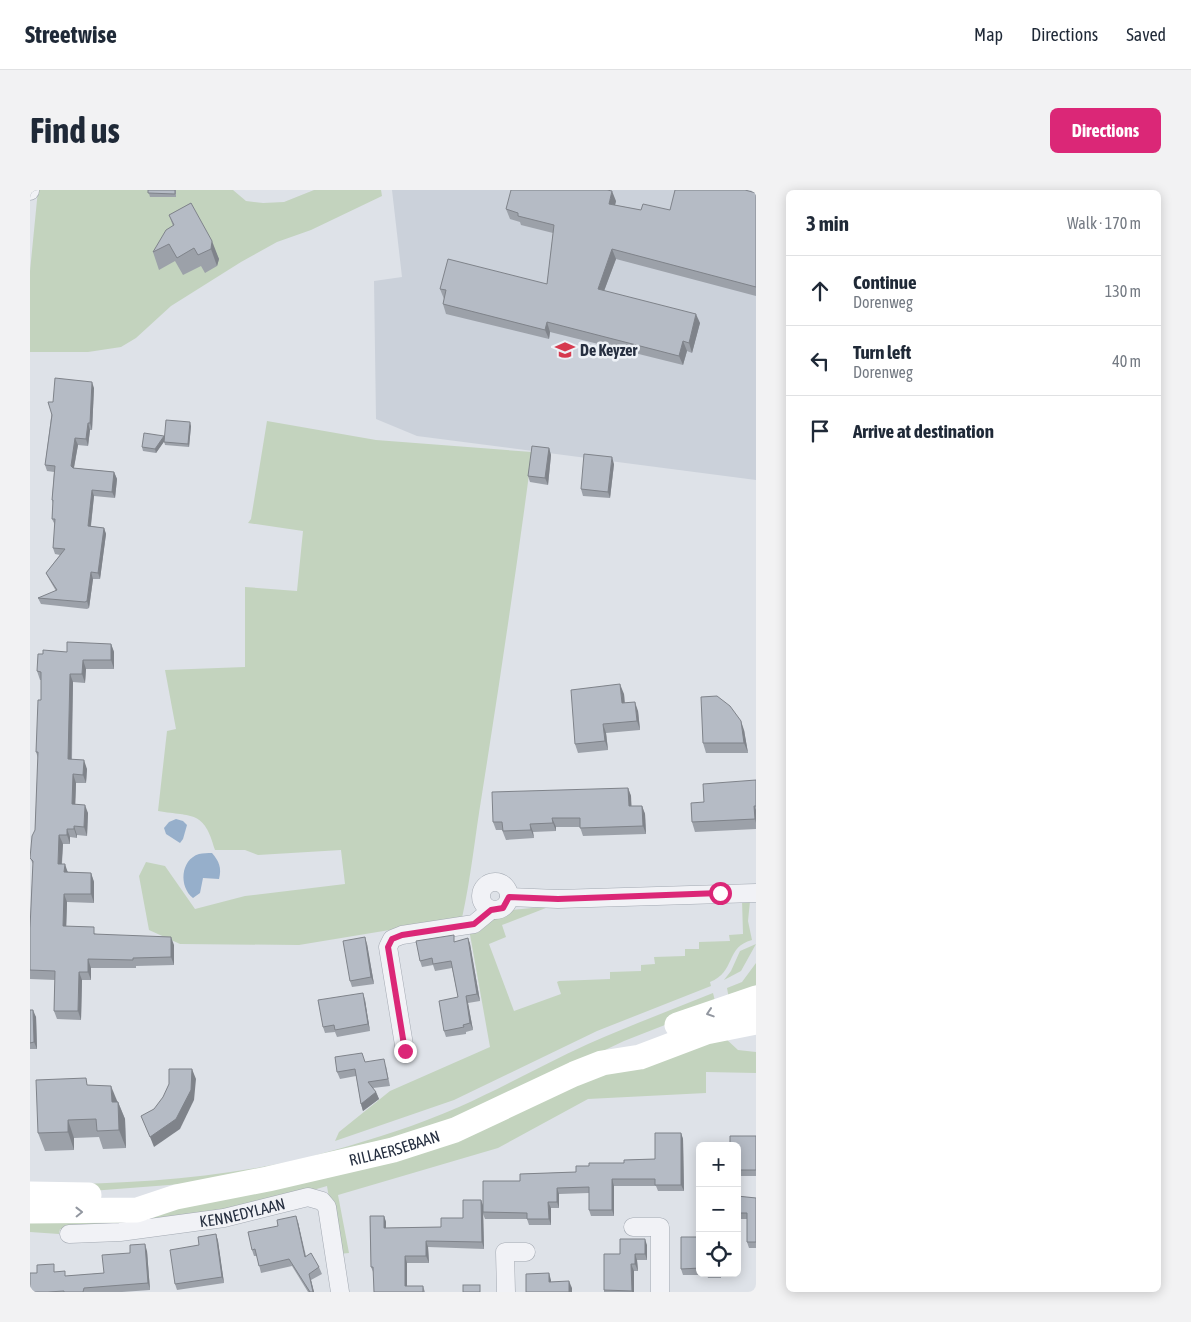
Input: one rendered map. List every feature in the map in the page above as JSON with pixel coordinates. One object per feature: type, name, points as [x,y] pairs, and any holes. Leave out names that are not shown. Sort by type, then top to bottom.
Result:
[{"type":"street","points":[[491,910],[484,907],[480,894],[488,884],[499,883],[504,886],[509,897]]},
{"type":"street","points":[[509,897],[558,899],[756,894]]},
{"type":"street","points":[[405,1051],[388,947],[392,939],[402,935],[474,924],[491,910],[503,908],[509,897]]},
{"type":"street","name":"RILLAERSEBAAN","points":[[30,1211],[138,1210],[176,1197],[314,1169],[420,1142],[455,1130],[574,1074],[602,1063],[634,1042],[756,998]]},
{"type":"street","name":"RILLAERSEBAAN","points":[[602,1063],[640,1057],[706,1032],[756,1022]]},
{"type":"street","name":"RILLAERSEBAAN","points":[[30,1194],[74,1196],[138,1193],[176,1197]]},
{"type":"street","name":"KENNEDYLAAN","points":[[69,1234],[120,1232],[224,1218],[308,1197],[322,1201],[326,1207],[340,1292]]},
{"type":"street","points":[[634,1227],[660,1227],[660,1292]]},
{"type":"street","points":[[506,1292],[505,1252],[526,1252]]},
{"type":"shaded area","name":"De Keyzer","points":[[392,190],[756,190],[756,480],[417,436],[376,419],[374,281],[402,277]]},
{"type":"green space","points":[[38,190],[233,190],[246,201],[263,203],[284,202],[314,190],[381,190],[382,196],[311,230],[277,242],[241,262],[171,306],[136,338],[121,347],[88,352],[30,352],[30,271]]},
{"type":"green space","points":[[267,421],[376,440],[532,452],[502,666],[462,918],[299,945],[180,944],[149,930],[139,876],[146,862],[165,866],[195,909],[245,896],[345,884],[341,850],[258,855],[245,850],[215,850],[206,828],[196,818],[189,815],[158,811],[167,731],[176,729],[165,670],[245,667],[245,587],[297,591],[303,531],[248,523],[251,519]]},
{"type":"green space","points":[[742,900],[750,901],[748,921],[752,940],[738,948],[724,972],[710,982],[711,986],[597,1031],[454,1100],[335,1141],[339,1132],[390,1091],[490,1047],[469,929],[512,910],[551,906],[502,925],[506,937],[489,944],[514,1011],[561,994],[557,982],[559,981],[610,979],[610,972],[641,971],[641,965],[655,964],[654,957],[685,956],[685,949],[699,949],[699,942],[730,941],[729,935],[743,934]]},
{"type":"green space","points":[[756,944],[741,971],[724,980],[731,971],[740,951]]},
{"type":"green space","points":[[756,963],[756,985],[729,999],[727,988],[742,982]]},
{"type":"green space","points":[[713,993],[716,1005],[624,1041],[489,1105],[418,1132],[300,1159],[380,1137],[443,1114],[588,1044]]},
{"type":"green space","points":[[725,1038],[738,1050],[756,1052],[756,1073],[706,1072],[706,1093],[588,1099],[498,1148],[338,1195],[349,1253],[338,1254],[327,1186],[244,1210],[77,1230],[60,1229],[59,1234],[30,1232],[30,1217],[150,1214]]},
{"type":"green space","points":[[293,1161],[195,1183],[91,1191],[50,1185],[121,1183],[192,1177],[227,1173]]},
{"type":"water","points":[[176,819],[183,821],[187,825],[180,843],[166,834],[164,828],[169,822]]},
{"type":"water","points":[[212,853],[219,865],[219,879],[203,878],[200,893],[193,898],[185,887],[185,868],[193,857],[199,854]]},
{"type":"building","points":[[148,190],[175,190],[175,194],[148,193]]},
{"type":"building","points":[[511,190],[607,190],[612,191],[609,204],[641,210],[643,204],[670,210],[675,190],[745,190],[756,193],[756,287],[612,249],[598,289],[696,314],[689,343],[683,341],[679,356],[547,322],[545,330],[443,304],[446,290],[440,289],[448,259],[547,284],[554,225],[518,216],[518,213],[506,209]]},
{"type":"building","points":[[191,203],[212,241],[211,249],[198,255],[194,248],[177,258],[169,244],[153,252],[166,230],[174,225],[169,215]]},
{"type":"building","points":[[55,378],[92,382],[90,423],[88,423],[86,439],[75,438],[71,466],[73,468],[114,472],[112,492],[92,490],[88,526],[104,528],[98,573],[91,572],[87,601],[85,602],[38,598],[57,590],[46,573],[65,549],[53,548],[55,519],[52,519],[52,500],[55,466],[45,465],[52,415],[48,402],[53,402]]},
{"type":"building","points":[[166,420],[190,422],[188,444],[164,442]]},
{"type":"building","points":[[144,433],[164,436],[155,449],[142,447]]},
{"type":"building","points":[[532,446],[549,448],[545,478],[528,476]]},
{"type":"building","points":[[584,454],[612,457],[608,492],[581,489]]},
{"type":"building","points":[[67,642],[111,644],[111,660],[83,660],[82,674],[70,674],[68,759],[84,760],[83,775],[73,774],[72,804],[85,805],[84,827],[74,826],[74,829],[67,829],[67,835],[59,835],[58,864],[65,864],[64,872],[91,873],[91,894],[64,894],[63,926],[94,927],[94,934],[171,937],[171,957],[133,958],[133,960],[88,959],[88,972],[79,972],[78,1011],[54,1011],[55,971],[30,970],[33,861],[30,858],[32,836],[35,830],[38,700],[41,700],[41,672],[37,671],[38,654],[43,654],[43,650],[67,652]]},
{"type":"building","points":[[620,684],[622,703],[635,702],[637,721],[603,724],[605,741],[575,744],[571,690]]},
{"type":"building","points":[[717,696],[730,706],[741,721],[744,743],[703,743],[701,697]]},
{"type":"building","points":[[756,780],[755,819],[692,822],[691,803],[704,802],[703,784]]},
{"type":"building","points":[[628,788],[629,806],[642,806],[643,826],[580,828],[580,818],[552,818],[553,823],[530,824],[531,830],[503,831],[502,822],[493,822],[492,792]]},
{"type":"building","points":[[454,935],[454,942],[468,938],[477,994],[466,996],[470,1023],[463,1025],[464,1027],[444,1031],[439,1001],[458,997],[451,961],[433,964],[432,958],[420,961],[416,941]]},
{"type":"building","points":[[365,937],[371,977],[350,981],[343,941]]},
{"type":"building","points":[[363,993],[368,1024],[335,1030],[334,1025],[323,1027],[318,1000]]},
{"type":"building","points":[[30,1010],[33,1010],[34,1042],[30,1043]]},
{"type":"building","points":[[362,1053],[365,1062],[384,1059],[388,1079],[368,1082],[376,1092],[361,1104],[355,1069],[337,1072],[335,1057]]},
{"type":"building","points":[[169,1069],[192,1069],[191,1090],[176,1119],[150,1137],[141,1116],[154,1109],[163,1097],[169,1084]]},
{"type":"building","points":[[86,1078],[87,1085],[111,1086],[112,1102],[118,1102],[119,1130],[97,1131],[96,1119],[68,1120],[68,1132],[38,1133],[36,1080]]},
{"type":"building","points":[[655,1133],[681,1133],[681,1185],[655,1185],[655,1179],[612,1179],[612,1210],[589,1210],[589,1187],[557,1188],[557,1202],[548,1202],[549,1219],[527,1219],[527,1213],[483,1212],[483,1181],[520,1181],[520,1174],[576,1172],[576,1166],[589,1166],[589,1163],[624,1163],[624,1160],[655,1159]]},
{"type":"building","points":[[730,1136],[756,1136],[756,1170],[741,1170],[741,1142],[730,1142]]},
{"type":"building","points":[[741,1196],[756,1198],[756,1242],[747,1242],[747,1213],[741,1213]]},
{"type":"building","points":[[463,1200],[481,1200],[482,1242],[426,1241],[426,1256],[405,1256],[405,1286],[423,1286],[423,1292],[374,1292],[373,1267],[371,1267],[370,1216],[384,1216],[384,1228],[441,1227],[441,1218],[463,1218]]},
{"type":"building","points":[[296,1216],[305,1257],[311,1253],[319,1267],[309,1274],[313,1292],[310,1292],[289,1259],[259,1266],[255,1249],[252,1250],[248,1232],[278,1226],[277,1220]]},
{"type":"building","points":[[216,1234],[222,1277],[175,1284],[170,1250],[199,1245],[198,1237]]},
{"type":"building","points":[[681,1237],[696,1237],[696,1268],[681,1269]]},
{"type":"building","points":[[620,1239],[645,1239],[645,1254],[635,1254],[635,1264],[631,1264],[632,1291],[604,1290],[604,1254],[620,1254]]},
{"type":"building","points":[[145,1244],[148,1283],[84,1288],[83,1292],[30,1292],[30,1273],[37,1273],[37,1265],[54,1264],[54,1272],[65,1271],[65,1276],[104,1273],[102,1255],[130,1253],[130,1245]]},
{"type":"building","points":[[549,1273],[549,1282],[569,1281],[569,1292],[526,1292],[526,1274]]},
{"type":"building","points":[[463,1285],[480,1285],[480,1292],[463,1292]]},
{"type":"place","name":"De Keyzer","points":[[565,350]]},
{"type":"route","points":[[405,1051],[388,947],[392,939],[402,935],[474,924],[491,910],[497,911],[503,908],[509,897],[558,899],[720,893]]}]
